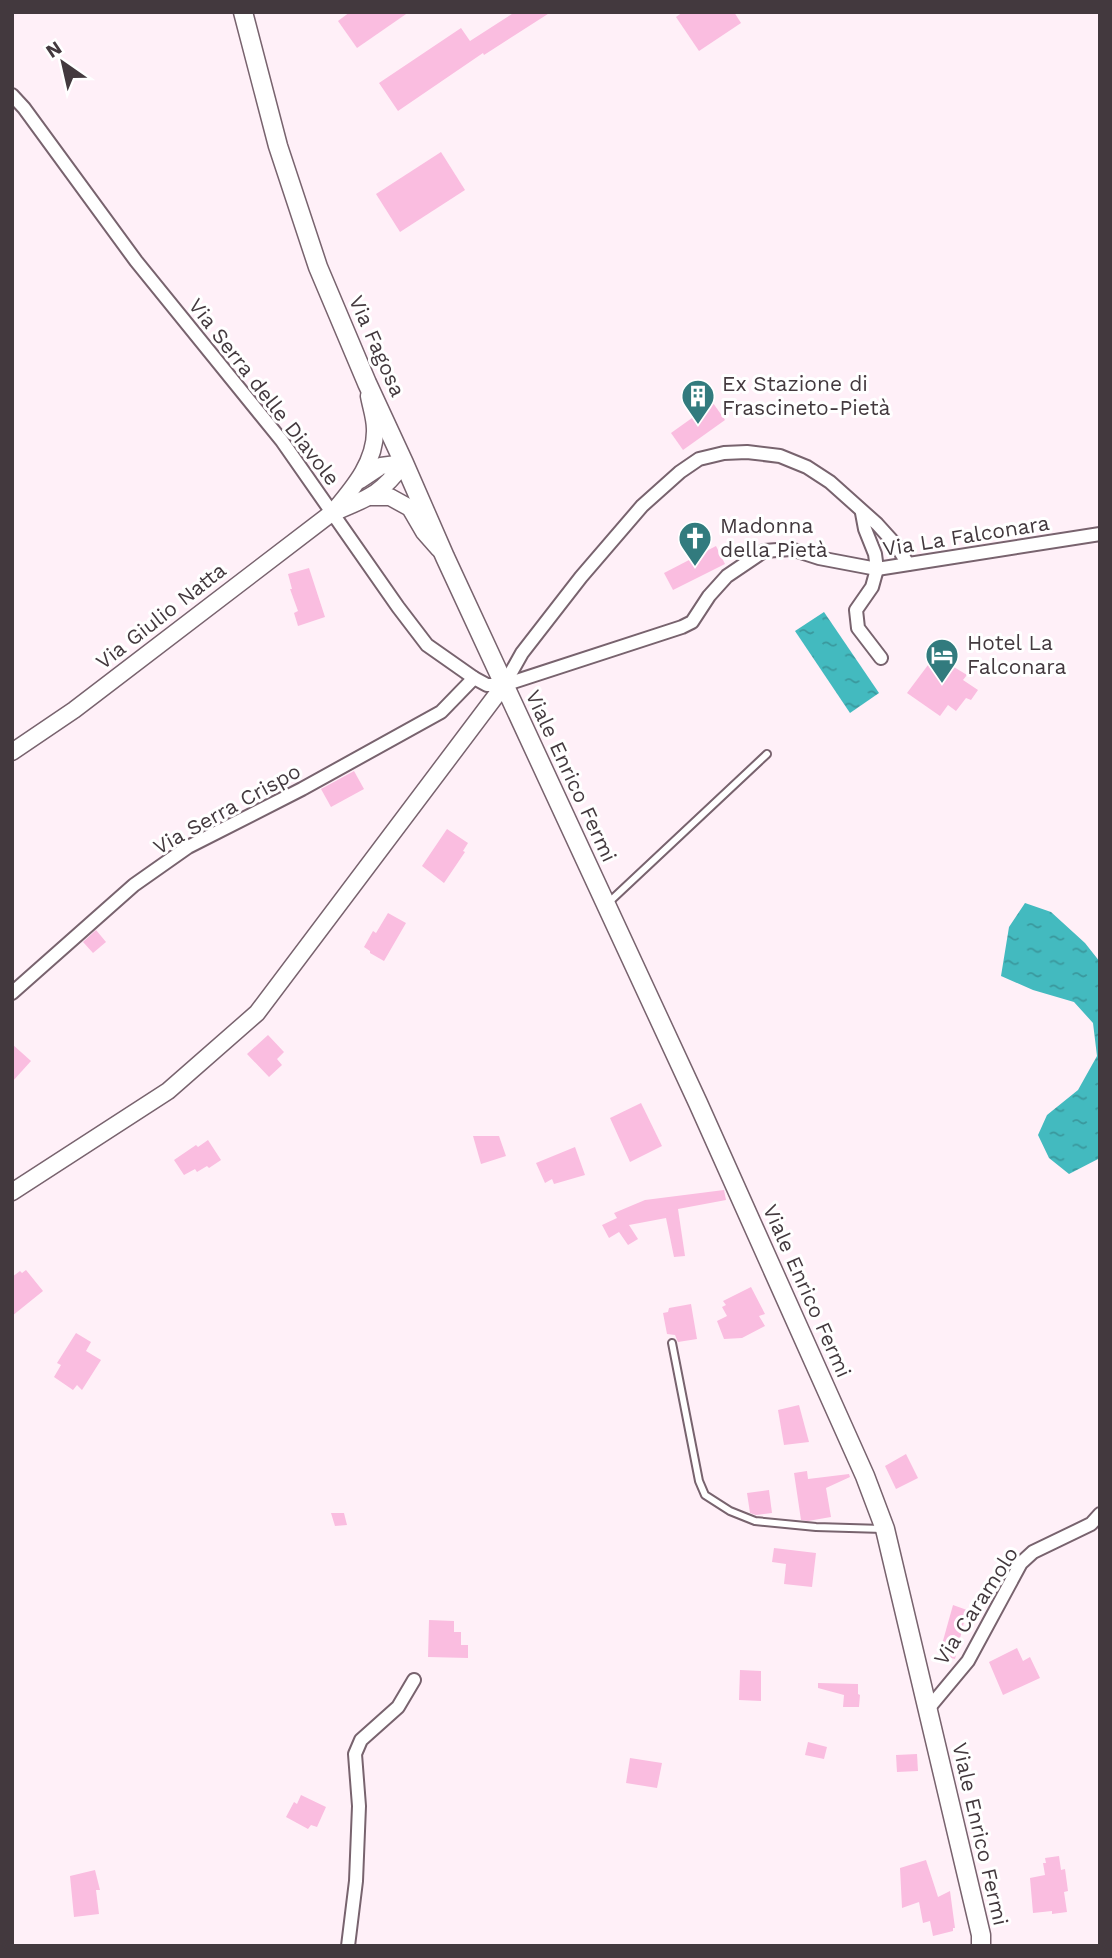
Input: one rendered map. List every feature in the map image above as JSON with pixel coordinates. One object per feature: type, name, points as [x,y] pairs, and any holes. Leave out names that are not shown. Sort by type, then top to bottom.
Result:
[{"type":"main road","name":"Via Fagosa","points":[[243,12],[278,146],[318,267],[367,383],[504,685]]},
{"type":"main road","name":"Viale Enrico Fermi","points":[[504,685],[698,1103],[854,1451],[885,1529],[981,1935],[981,1946]]},
{"type":"street","name":"Via Serra delle Diavole","points":[[12,95],[24,107],[136,261],[282,441],[427,645],[487,685],[504,685]]},
{"type":"street","points":[[333,512],[359,480],[372,452],[375,430],[367,383]]},
{"type":"street","points":[[12,1192],[168,1091],[257,1013],[504,685],[522,653],[581,577],[642,506],[680,472],[699,459],[724,453],[747,452],[780,456],[807,467],[830,482],[877,524],[896,545],[908,564]]},
{"type":"street","points":[[359,480],[381,466],[404,463]]},
{"type":"street","points":[[333,512],[371,497],[390,482],[404,463]]},
{"type":"street","points":[[371,497],[390,497],[410,508],[424,532],[445,557]]},
{"type":"street","name":"Via Giulio Natta","points":[[12,752],[74,710],[333,512]]},
{"type":"street","points":[[862,513],[877,569],[872,587],[856,610],[858,628],[881,658]]},
{"type":"street","name":"Via La Falconara","points":[[504,685],[692,622],[709,596],[727,576],[764,551],[790,549],[819,558],[877,569],[1100,534]]},
{"type":"street","name":"Via Serra Crispo","points":[[12,993],[134,885],[188,847],[302,789],[442,712],[474,678]]},
{"type":"street","name":"Via Caramolo","points":[[928,1709],[968,1661],[1021,1563],[1033,1552],[1091,1524],[1100,1514]]},
{"type":"street","points":[[348,1946],[356,1881],[359,1806],[355,1754],[361,1740],[398,1707],[414,1681]]},
{"type":"lane","points":[[606,905],[767,754]]},
{"type":"lane","points":[[672,1343],[699,1481],[705,1495],[730,1511],[755,1521],[816,1527],[885,1529]]},
{"type":"water","points":[[824,612],[879,693],[850,713],[795,631]]},
{"type":"water","points":[[1025,903],[1051,912],[1085,943],[1100,962],[1100,1158],[1069,1174],[1049,1158],[1038,1135],[1047,1115],[1078,1090],[1097,1056],[1093,1023],[1074,1002],[1033,990],[1001,976],[1009,927]]},
{"type":"building","points":[[350,12],[409,12],[357,48],[338,21]]},
{"type":"building","points":[[515,12],[551,12],[484,55],[483,53],[398,111],[379,83],[461,28],[470,41]]},
{"type":"building","points":[[683,12],[734,12],[741,23],[699,51],[676,17]]},
{"type":"building","points":[[441,152],[465,190],[400,232],[376,194]]},
{"type":"building","name":"Ex Stazione di Frascineto-Pietà","points":[[713,403],[725,420],[683,450],[671,433]]},
{"type":"building","name":"Madonna della Pietà","points":[[716,546],[725,564],[673,590],[664,573]]},
{"type":"building","points":[[309,568],[325,617],[298,626],[294,613],[298,611],[288,574]]},
{"type":"building","name":"Hotel La Falconara","points":[[949,664],[967,675],[963,680],[978,690],[971,700],[966,698],[956,711],[948,705],[940,716],[907,693],[928,665],[942,674]]},
{"type":"building","points":[[354,771],[364,789],[331,807],[321,789]]},
{"type":"building","points":[[447,829],[468,843],[444,883],[422,866]]},
{"type":"building","points":[[388,913],[406,923],[384,961],[364,947]]},
{"type":"building","points":[[96,930],[106,942],[93,953],[83,942]]},
{"type":"building","points":[[268,1035],[284,1052],[277,1059],[282,1065],[269,1077],[247,1054]]},
{"type":"building","points":[[12,1044],[31,1061],[12,1082]]},
{"type":"building","points":[[641,1103],[662,1146],[630,1162],[610,1118]]},
{"type":"building","points":[[473,1136],[499,1136],[506,1156],[481,1164]]},
{"type":"building","points":[[208,1140],[221,1160],[209,1168],[207,1166],[197,1172],[195,1169],[184,1175],[174,1160]]},
{"type":"building","points":[[575,1147],[585,1175],[554,1184],[552,1179],[545,1183],[536,1163]]},
{"type":"building","points":[[724,1190],[726,1200],[678,1209],[685,1256],[674,1257],[666,1218],[629,1225],[638,1239],[628,1245],[619,1232],[609,1238],[602,1225],[617,1218],[614,1213],[645,1200]]},
{"type":"building","points":[[26,1270],[43,1291],[12,1316],[12,1277]]},
{"type":"building","points":[[751,1287],[765,1314],[759,1316],[765,1326],[742,1338],[724,1339],[717,1321],[727,1316],[722,1307],[726,1305],[723,1301]]},
{"type":"building","points":[[691,1304],[697,1339],[678,1342],[675,1335],[667,1334],[663,1313],[668,1312],[669,1308]]},
{"type":"building","points":[[76,1333],[91,1342],[86,1351],[101,1360],[82,1390],[77,1385],[73,1390],[54,1377],[61,1365],[57,1363]]},
{"type":"building","points":[[799,1405],[809,1442],[784,1445],[778,1410]]},
{"type":"building","points":[[906,1454],[918,1478],[896,1489],[885,1466]]},
{"type":"building","points":[[807,1471],[808,1479],[849,1474],[850,1477],[826,1488],[831,1517],[801,1520],[794,1473]]},
{"type":"building","points":[[769,1490],[772,1513],[750,1513],[747,1493]]},
{"type":"building","points":[[331,1513],[344,1513],[347,1525],[335,1526]]},
{"type":"building","points":[[774,1548],[816,1553],[812,1587],[784,1584],[786,1564],[772,1562]]},
{"type":"building","points":[[953,1605],[967,1610],[955,1659],[939,1655]]},
{"type":"building","points":[[429,1620],[454,1621],[454,1632],[461,1632],[461,1645],[468,1645],[468,1658],[428,1657]]},
{"type":"building","points":[[1017,1648],[1023,1661],[1030,1657],[1040,1678],[1003,1695],[989,1662]]},
{"type":"building","points":[[740,1670],[761,1671],[761,1701],[739,1700]]},
{"type":"building","points":[[818,1683],[858,1684],[859,1707],[843,1707],[844,1695],[818,1688]]},
{"type":"building","points":[[808,1742],[827,1747],[824,1759],[805,1755]]},
{"type":"building","points":[[917,1754],[918,1771],[897,1772],[896,1755]]},
{"type":"building","points":[[630,1758],[662,1763],[657,1788],[626,1783]]},
{"type":"building","points":[[301,1795],[326,1807],[317,1827],[311,1825],[308,1829],[286,1817]]},
{"type":"building","points":[[1059,1856],[1061,1870],[1065,1869],[1067,1912],[1033,1913],[1030,1878],[1045,1875],[1045,1858]]},
{"type":"building","points":[[926,1860],[938,1897],[950,1891],[955,1928],[953,1931],[933,1936],[930,1921],[923,1923],[919,1902],[902,1908],[900,1868]]},
{"type":"building","points":[[95,1870],[100,1890],[96,1890],[99,1914],[74,1917],[70,1876]]},
{"type":"place","name":"Ex Stazione di Frascineto-Pietà","points":[[698,426]]},
{"type":"place","name":"Madonna della Pietà","points":[[695,568]]},
{"type":"place","name":"Hotel La Falconara","points":[[942,685]]}]
